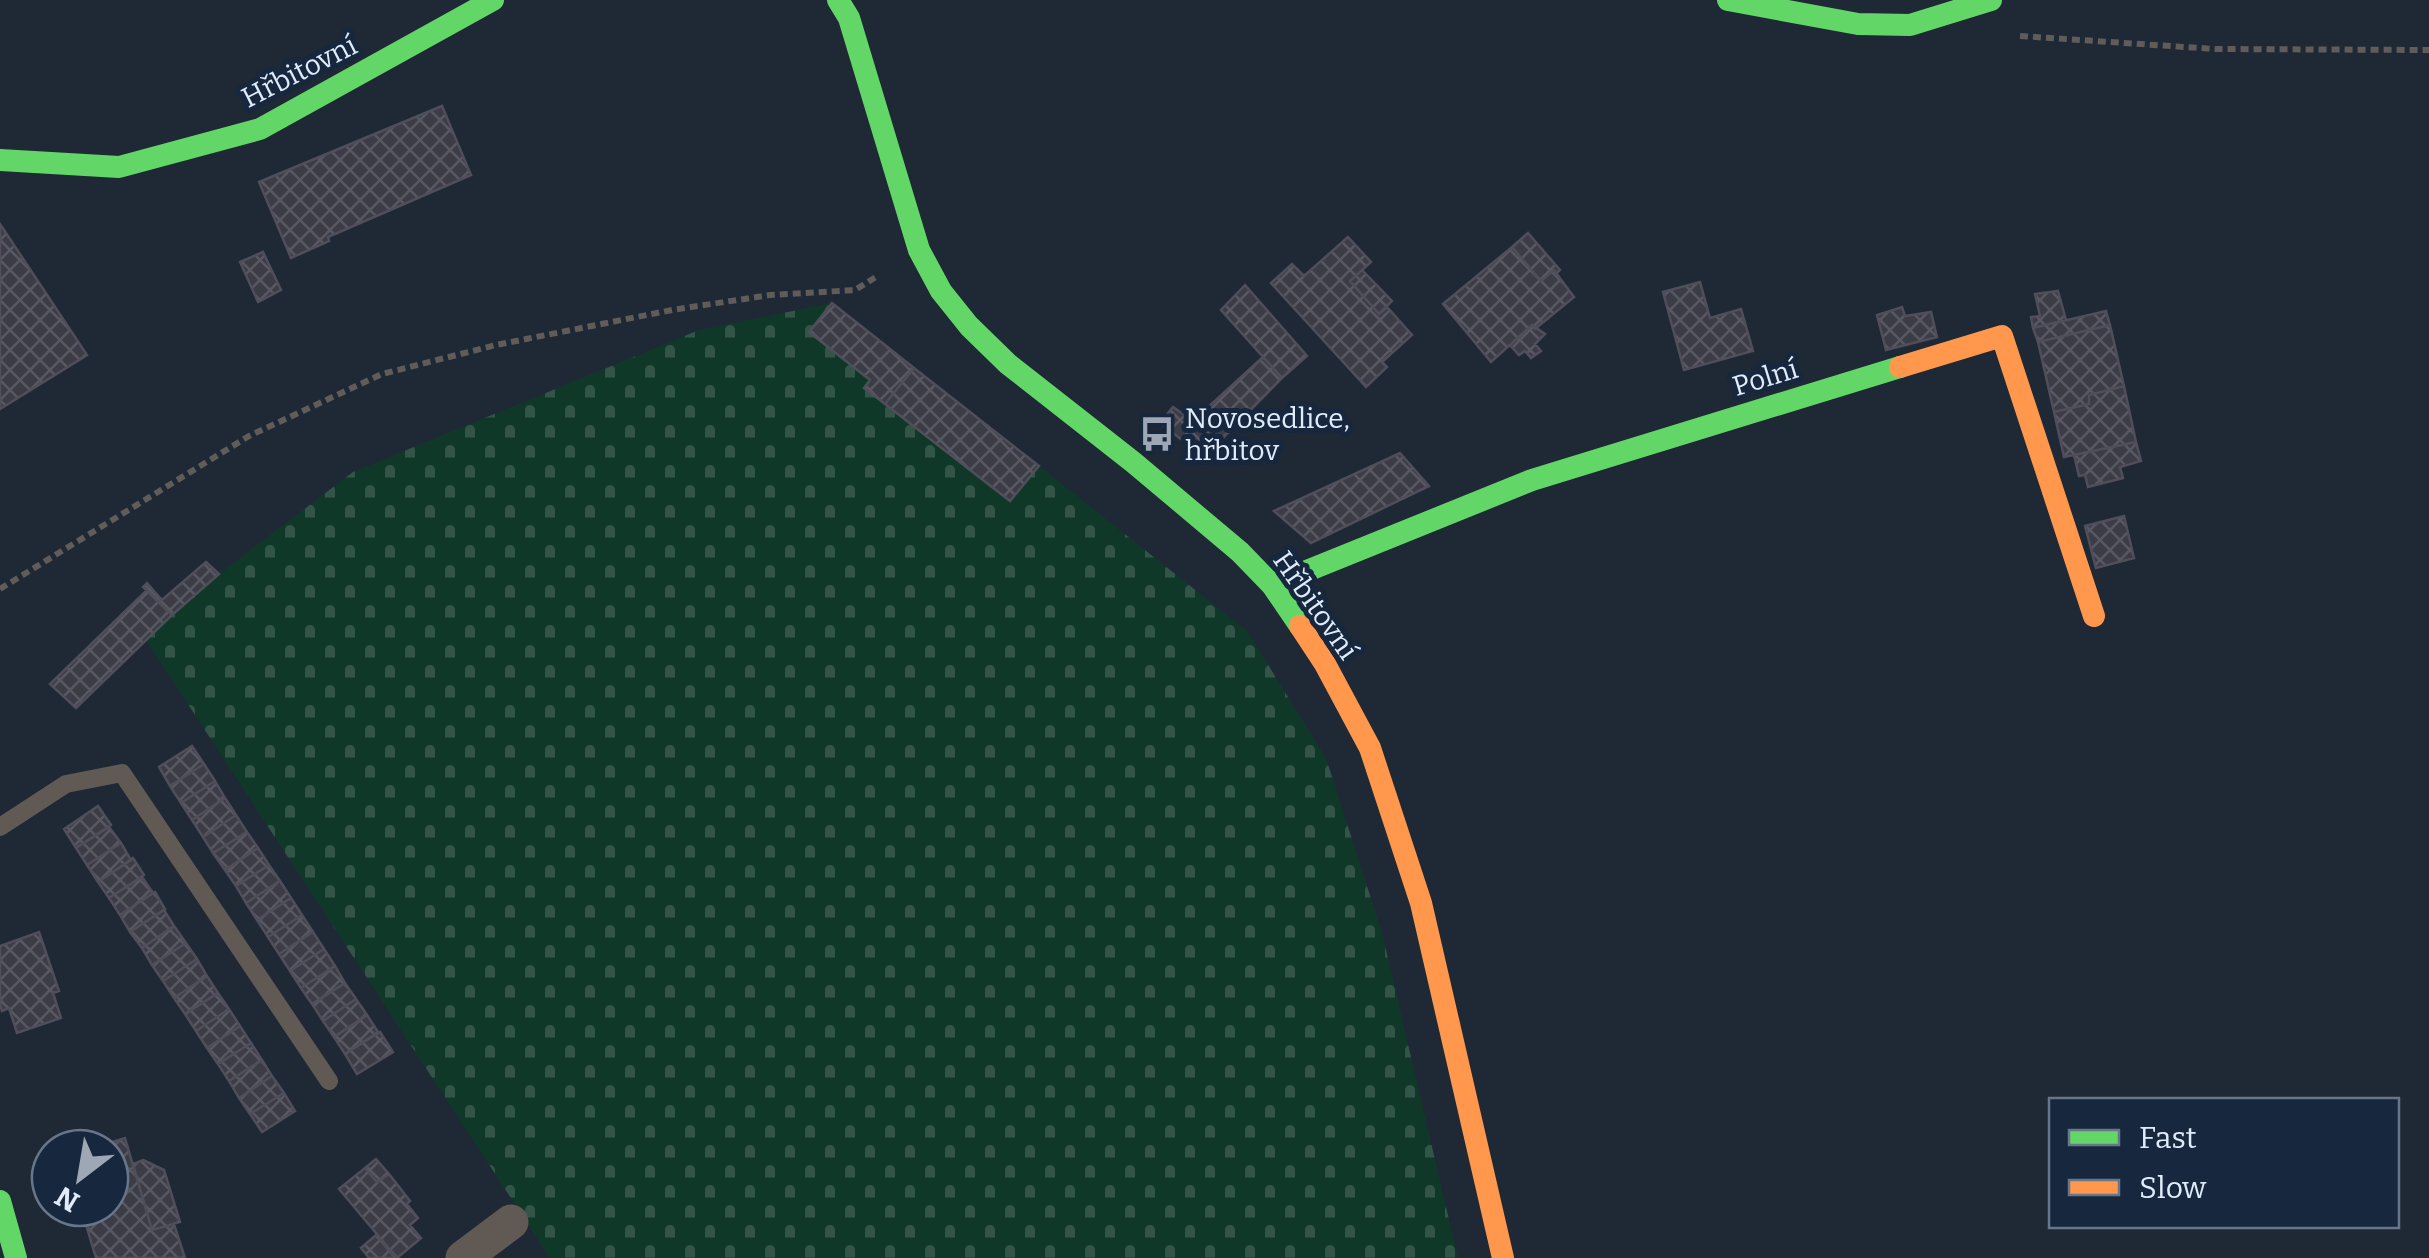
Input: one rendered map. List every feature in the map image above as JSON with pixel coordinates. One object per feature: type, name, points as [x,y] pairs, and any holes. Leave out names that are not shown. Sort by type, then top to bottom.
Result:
[{"type":"street","name":"Hřbitovní","points":[[0,160],[119,167],[260,129],[493,0]]},
{"type":"street","points":[[1728,0],[1858,24],[1910,24],[1991,0]]},
{"type":"street","name":"Hřbitovní","points":[[843,9],[919,250],[941,291],[1008,364],[1133,462],[1240,552],[1272,586],[1325,664],[1370,748],[1421,903],[1503,1258]]},
{"type":"street","name":"Polní","points":[[1272,586],[1532,480],[2002,336],[2094,616]]},
{"type":"street","points":[[0,1202],[16,1258]]},
{"type":"street","points":[[463,1258],[511,1222]]},
{"type":"lane","points":[[0,827],[66,784],[122,774],[329,1081]]},
{"type":"path","points":[[2010,35],[2215,49],[2429,50]]},
{"type":"path","points":[[0,589],[249,436],[382,374],[496,344],[672,310],[770,295],[855,290],[919,250]]},
{"type":"green space","points":[[832,303],[809,332],[870,380],[865,389],[1010,501],[1039,466],[1247,631],[1326,758],[1382,933],[1458,1258],[550,1258],[146,640],[219,574],[353,472],[699,330]]},
{"type":"building","points":[[442,106],[471,175],[328,237],[329,241],[291,258],[259,182]]},
{"type":"building","points":[[0,224],[87,355],[0,409]]},
{"type":"building","points":[[1528,233],[1560,270],[1556,274],[1554,270],[1541,281],[1512,247]]},
{"type":"building","points":[[1348,237],[1371,262],[1350,281],[1379,314],[1387,307],[1412,335],[1382,362],[1387,367],[1366,387],[1271,283],[1292,264],[1304,276]]},
{"type":"building","points":[[1512,247],[1541,281],[1554,270],[1574,297],[1535,329],[1532,325],[1491,362],[1443,304]]},
{"type":"building","points":[[263,252],[281,290],[258,302],[240,262]]},
{"type":"building","points":[[1362,270],[1392,301],[1379,314],[1350,281]]},
{"type":"building","points":[[1700,282],[1710,318],[1741,309],[1753,351],[1684,370],[1663,292]]},
{"type":"building","points":[[1245,285],[1307,356],[1282,378],[1221,310]]},
{"type":"building","points":[[2058,291],[2066,320],[2033,328],[2031,317],[2040,316],[2035,294]]},
{"type":"building","points":[[832,303],[914,368],[885,404],[864,388],[870,380],[809,332]]},
{"type":"building","points":[[1902,307],[1905,316],[1931,312],[1937,337],[1886,350],[1877,315]]},
{"type":"building","points":[[2106,311],[2110,325],[2038,342],[2033,328]]},
{"type":"building","points":[[1532,325],[1545,334],[1535,344],[1541,351],[1531,358],[1525,351],[1519,355],[1510,345]]},
{"type":"building","points":[[2110,325],[2124,386],[2089,395],[2089,404],[2054,412],[2038,342]]},
{"type":"building","points":[[1263,357],[1282,378],[1204,457],[1160,423],[1173,407],[1193,421]]},
{"type":"building","points":[[914,368],[1039,466],[1010,501],[885,404]]},
{"type":"building","points":[[2124,386],[2136,442],[2064,457],[2054,412],[2089,404],[2089,395]]},
{"type":"building","points":[[2136,442],[2141,461],[2120,467],[2123,478],[2088,487],[2085,475],[2079,476],[2074,455]]},
{"type":"building","points":[[1400,453],[1429,486],[1311,543],[1274,511]]},
{"type":"building","points":[[2124,516],[2134,558],[2096,568],[2085,526]]},
{"type":"building","points":[[206,562],[219,574],[172,615],[143,587],[147,583],[162,600]]},
{"type":"building","points":[[147,590],[172,615],[76,708],[50,684]]},
{"type":"building","points":[[192,746],[204,764],[170,786],[159,767]]},
{"type":"building","points":[[204,764],[215,781],[181,803],[170,786]]},
{"type":"building","points":[[215,781],[225,798],[192,820],[181,803]]},
{"type":"building","points":[[225,798],[236,815],[203,837],[192,820]]},
{"type":"building","points":[[98,806],[111,825],[76,848],[64,829]]},
{"type":"building","points":[[236,815],[247,832],[213,853],[203,837]]},
{"type":"building","points":[[109,827],[121,843],[87,865],[76,848]]},
{"type":"building","points":[[247,832],[258,848],[225,870],[213,853]]},
{"type":"building","points":[[121,843],[131,860],[98,882],[87,865]]},
{"type":"building","points":[[258,848],[269,865],[236,886],[225,870]]},
{"type":"building","points":[[133,858],[144,875],[109,898],[98,882]]},
{"type":"building","points":[[269,865],[280,881],[246,903],[236,886]]},
{"type":"building","points":[[142,877],[153,893],[120,915],[109,898]]},
{"type":"building","points":[[280,881],[291,898],[257,920],[246,903]]},
{"type":"building","points":[[155,892],[165,909],[130,932],[120,915]]},
{"type":"building","points":[[291,898],[302,915],[268,937],[257,920]]},
{"type":"building","points":[[164,910],[174,926],[142,948],[130,932]]},
{"type":"building","points":[[302,915],[313,932],[279,954],[268,937]]},
{"type":"building","points":[[174,926],[186,943],[152,965],[142,948]]},
{"type":"building","points":[[39,932],[59,991],[53,993],[61,1018],[17,1033],[9,1008],[2,1011],[0,1004],[0,946]]},
{"type":"building","points":[[313,932],[324,949],[290,971],[279,954]]},
{"type":"building","points":[[186,943],[197,959],[163,981],[152,965]]},
{"type":"building","points":[[324,949],[335,966],[301,988],[290,971]]},
{"type":"building","points":[[197,959],[207,976],[174,998],[163,981]]},
{"type":"building","points":[[335,966],[345,983],[312,1004],[301,988]]},
{"type":"building","points":[[207,976],[218,993],[185,1014],[174,998]]},
{"type":"building","points":[[345,983],[356,999],[323,1021],[312,1004]]},
{"type":"building","points":[[218,993],[229,1009],[196,1031],[185,1014]]},
{"type":"building","points":[[356,999],[367,1015],[334,1037],[323,1021]]},
{"type":"building","points":[[229,1009],[240,1026],[207,1048],[196,1031]]},
{"type":"building","points":[[367,1015],[378,1032],[345,1054],[334,1037]]},
{"type":"building","points":[[240,1026],[251,1043],[218,1064],[207,1048]]},
{"type":"building","points":[[380,1032],[393,1052],[357,1074],[345,1054]]},
{"type":"building","points":[[251,1043],[262,1060],[229,1081],[218,1064]]},
{"type":"building","points":[[262,1060],[272,1076],[239,1098],[229,1081]]},
{"type":"building","points":[[272,1076],[284,1093],[250,1114],[239,1098]]},
{"type":"building","points":[[284,1093],[295,1111],[262,1132],[250,1114]]},
{"type":"building","points":[[130,1155],[152,1230],[174,1224],[185,1258],[96,1258],[87,1228],[130,1228]]},
{"type":"building","points":[[376,1159],[389,1174],[377,1182],[365,1168]]},
{"type":"building","points":[[143,1160],[164,1170],[180,1222],[152,1230],[133,1164]]},
{"type":"building","points":[[365,1168],[377,1182],[389,1174],[418,1218],[410,1225],[421,1238],[397,1258],[339,1189]]},
{"type":"building","points":[[376,1235],[395,1258],[369,1258],[361,1248]]},
{"type":"traffic: fast","points":[[0,160],[119,167],[260,129],[493,0]]},
{"type":"traffic: fast","points":[[838,0],[849,18],[919,250],[941,291],[969,326],[1008,364],[1240,552],[1272,585],[1300,626]]},
{"type":"traffic: fast","points":[[1728,0],[1858,24],[1910,25],[1991,0]]},
{"type":"traffic: fast","points":[[1272,585],[1532,480],[1900,367]]},
{"type":"traffic: fast","points":[[0,1201],[16,1258]]},
{"type":"traffic: slow","points":[[1900,367],[2002,336],[2094,616]]},
{"type":"traffic: slow","points":[[1300,626],[1370,748],[1421,903],[1503,1258]]},
{"type":"place","name":"Novosedlice, hřbitov","points":[[1157,434]]}]
